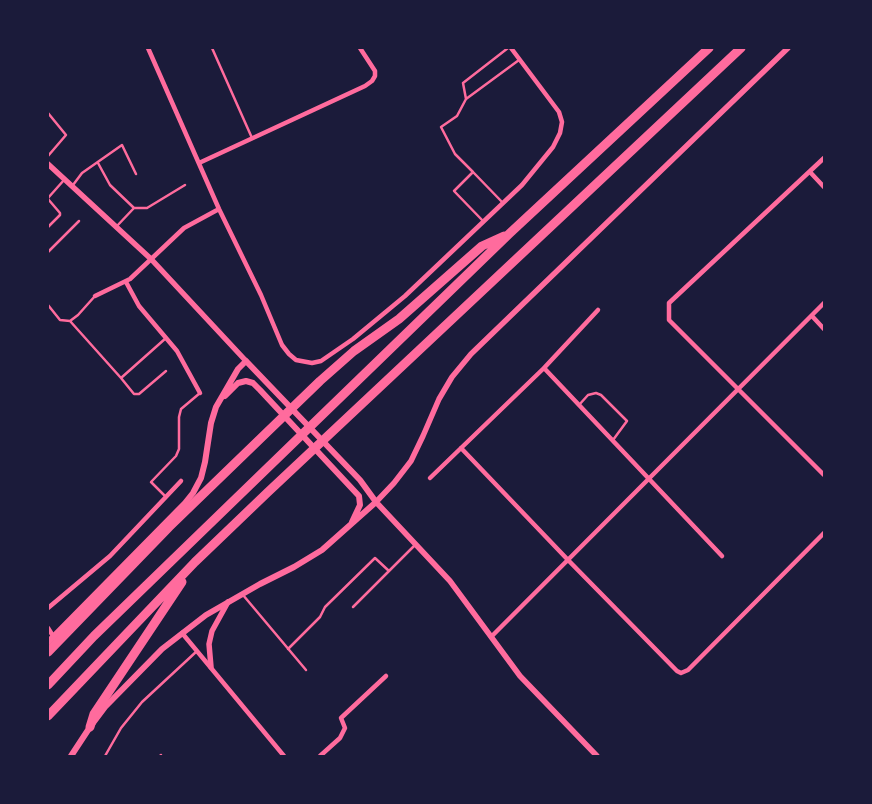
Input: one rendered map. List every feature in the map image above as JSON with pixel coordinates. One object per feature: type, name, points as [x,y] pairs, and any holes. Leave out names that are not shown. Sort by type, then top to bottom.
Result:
[{"type":"highway","points":[[48,685],[94,636],[510,233],[709,48]]},
{"type":"highway","points":[[48,716],[196,562],[338,424],[741,48]]},
{"type":"highway","points":[[48,652],[169,527],[320,381],[354,352],[399,319],[482,246],[510,233]]},
{"type":"highway","points":[[90,727],[94,714],[196,562]]},
{"type":"main road","points":[[48,642],[185,503],[193,492],[201,478],[211,423],[216,407],[238,369],[246,361],[360,480],[376,502],[322,550],[228,602],[182,632],[119,692],[90,727],[71,756]]},
{"type":"main road","points":[[216,407],[231,388],[238,383],[246,381],[253,383],[359,496],[360,505],[350,526]]},
{"type":"street","points":[[148,48],[282,345],[288,354],[296,360],[312,364],[322,362],[399,302],[522,184],[553,147],[560,134],[562,122],[559,112],[509,48]]},
{"type":"street","points":[[199,163],[365,86],[372,81],[375,76],[375,70],[360,48]]},
{"type":"street","points":[[597,756],[520,676],[450,581],[376,502],[394,483],[411,460],[439,399],[452,377],[471,354],[788,48]]},
{"type":"street","points":[[824,158],[669,303],[669,320],[824,476]]},
{"type":"street","points":[[48,164],[150,260],[246,361]]},
{"type":"street","points":[[810,172],[824,186]]},
{"type":"street","points":[[95,296],[126,282],[184,228],[219,209]]},
{"type":"street","points":[[126,282],[139,306],[177,351],[200,392]]},
{"type":"street","points":[[492,637],[824,303]]},
{"type":"street","points":[[430,478],[544,368],[598,310]]},
{"type":"street","points":[[812,316],[824,329]]},
{"type":"street","points":[[544,368],[722,556]]},
{"type":"street","points":[[461,448],[681,674],[688,670],[824,533]]},
{"type":"street","points":[[48,608],[110,556],[181,481]]},
{"type":"street","points":[[211,668],[209,644],[212,631],[228,602]]},
{"type":"street","points":[[48,628],[53,636]]},
{"type":"street","points":[[182,632],[284,756]]},
{"type":"street","points":[[320,756],[340,738],[345,728],[341,718],[386,676]]},
{"type":"lane","points":[[212,48],[252,138]]},
{"type":"lane","points":[[466,99],[463,83],[509,48]]},
{"type":"lane","points":[[503,203],[455,154],[441,127],[457,116],[466,99],[520,60]]},
{"type":"lane","points":[[48,113],[66,135],[48,156]]},
{"type":"lane","points":[[72,186],[82,173],[122,144],[136,174]]},
{"type":"lane","points":[[98,163],[110,185],[134,208],[147,208],[185,185]]},
{"type":"lane","points":[[473,172],[454,191],[484,222]]},
{"type":"lane","points":[[48,227],[60,213],[48,199],[65,179]]},
{"type":"lane","points":[[116,227],[134,208]]},
{"type":"lane","points":[[48,252],[79,221]]},
{"type":"lane","points":[[48,305],[60,320],[70,321],[95,296]]},
{"type":"lane","points":[[70,321],[134,394],[139,394],[166,371]]},
{"type":"lane","points":[[120,378],[166,338]]},
{"type":"lane","points":[[166,497],[151,482],[176,456],[179,449],[179,417],[181,409],[200,392]]},
{"type":"lane","points":[[579,405],[588,395],[596,393],[601,395],[627,421],[613,440]]},
{"type":"lane","points":[[353,608],[416,544]]},
{"type":"lane","points":[[288,649],[320,617],[325,606],[375,558],[389,571]]},
{"type":"lane","points":[[242,594],[306,670]]},
{"type":"lane","points":[[105,756],[121,728],[142,702],[197,651]]}]
